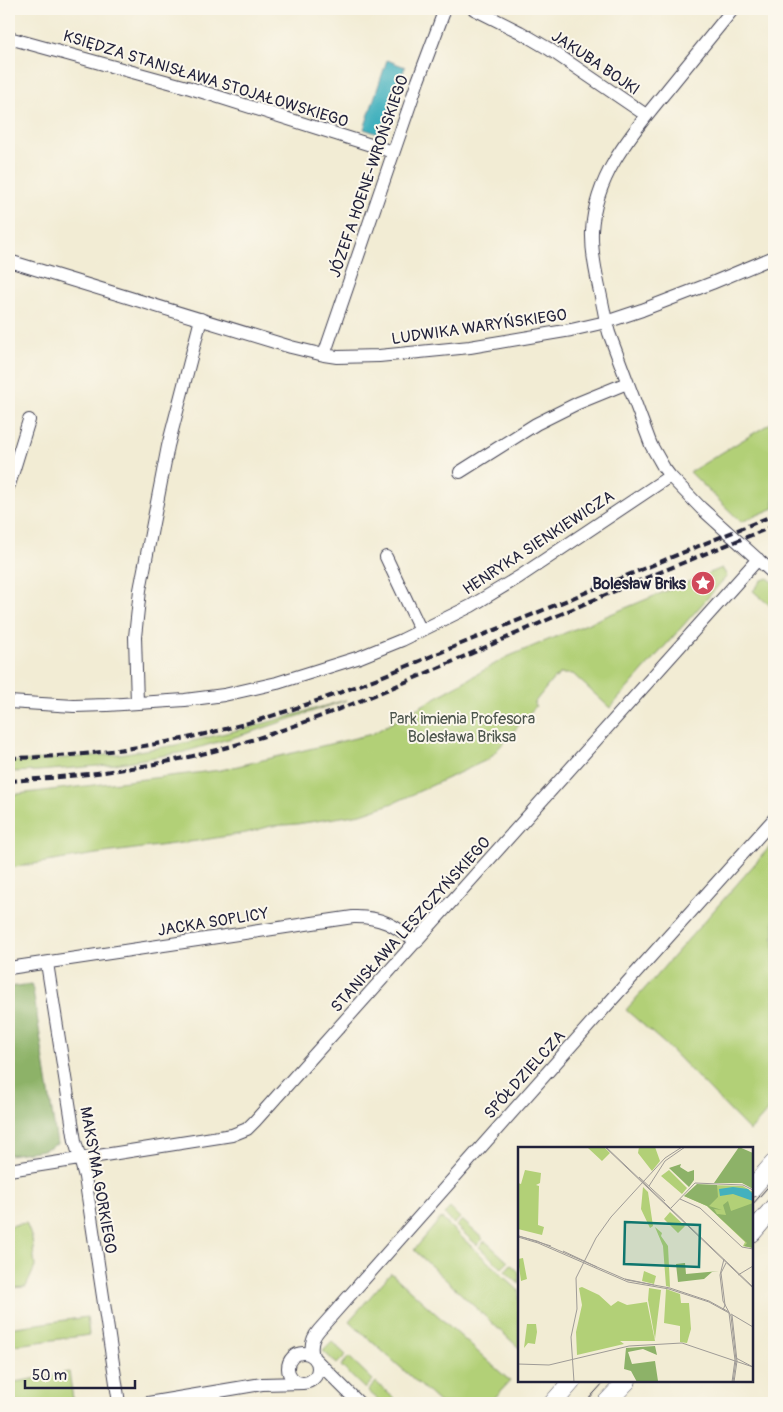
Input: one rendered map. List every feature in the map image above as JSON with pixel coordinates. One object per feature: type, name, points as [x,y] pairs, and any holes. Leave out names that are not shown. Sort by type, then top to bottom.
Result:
[{"type":"main road","points":[[753,1187],[774,1163]]},
{"type":"main road","points":[[753,1232],[774,1207]]},
{"type":"main road","points":[[553,1403],[571,1382]]},
{"type":"main road","points":[[606,1403],[625,1382]]},
{"type":"street","name":"JÓZEFA HOENE-WROŃSKIEGO","points":[[324,355],[393,152],[445,9]]},
{"type":"street","name":"JAKUBA BOJKI","points":[[474,9],[543,45],[646,115]]},
{"type":"street","points":[[733,9],[628,137],[613,162],[601,190],[595,212],[592,230],[593,248],[606,322],[627,383],[651,445],[660,462],[670,476],[702,508],[774,574]]},
{"type":"street","name":"KSIĘDZA STANISŁAWA STOJAŁOWSKIEGO","points":[[9,38],[187,87],[393,152]]},
{"type":"street","name":"LUDWIKA WARYŃSKIEGO","points":[[9,261],[275,342],[324,355],[355,357],[470,347],[571,330],[606,322],[660,304],[774,257]]},
{"type":"street","points":[[137,704],[135,637],[140,590],[168,446],[201,319]]},
{"type":"street","points":[[460,472],[536,424],[627,383]]},
{"type":"street","points":[[9,486],[29,420]]},
{"type":"street","name":"HENRYKA SIENKIEWICZA","points":[[9,702],[74,706],[137,704],[224,695],[260,688],[360,657],[421,631],[471,606],[670,476]]},
{"type":"street","points":[[386,557],[421,631]]},
{"type":"street","name":"STANISŁAWA LESZCZYŃSKIEGO","points":[[9,1170],[232,1135],[247,1129],[417,942],[758,559]]},
{"type":"street","name":"SPÓŁDZIELCZA","points":[[314,1357],[311,1348],[312,1341],[319,1330],[774,819]]},
{"type":"street","name":"JACKA SOPLICY","points":[[9,968],[353,917],[369,917],[383,920],[417,942]]},
{"type":"street","name":"MAKSYMA GORKIEGO","points":[[47,963],[73,1133],[85,1177],[119,1403]]},
{"type":"street","points":[[262,1384],[275,1378],[295,1354],[307,1353],[314,1357],[359,1403]]},
{"type":"street","points":[[290,1359],[287,1368],[289,1375],[296,1382],[306,1382],[315,1376],[318,1370],[314,1357]]},
{"type":"street","points":[[148,1403],[262,1384],[321,1380],[327,1381],[348,1393]]},
{"type":"green space","points":[[774,421],[774,508],[741,522],[690,472]]},
{"type":"green space","name":"Park imienia Profesora Bolesława Briksa","points":[[722,568],[727,576],[610,708],[573,674],[559,674],[534,703],[536,706],[489,759],[396,802],[361,814],[271,826],[246,833],[197,841],[9,868],[9,795],[221,770],[372,734],[507,657]]},
{"type":"green space","points":[[768,578],[774,583],[774,609],[753,591],[762,580]]},
{"type":"green space","points":[[346,700],[255,731],[184,752],[109,765],[9,772],[9,762],[119,754],[176,745],[255,726]]},
{"type":"green space","points":[[774,842],[774,1104],[750,1131],[665,1044],[626,1010]]},
{"type":"green space","points":[[32,984],[57,1144],[43,1150],[9,1155],[9,987]]},
{"type":"green space","points":[[450,1208],[460,1218],[454,1224],[444,1214]]},
{"type":"green space","points":[[441,1218],[518,1290],[518,1347],[414,1250]]},
{"type":"green space","points":[[462,1220],[483,1239],[477,1245],[456,1226]]},
{"type":"green space","points":[[26,1223],[32,1238],[35,1267],[26,1287],[9,1288],[9,1226]]},
{"type":"green space","points":[[485,1241],[508,1262],[502,1268],[479,1247]]},
{"type":"green space","points":[[511,1264],[518,1271],[518,1283],[505,1271]]},
{"type":"green space","points":[[391,1273],[510,1381],[490,1403],[440,1403],[349,1321]]},
{"type":"green space","points":[[87,1317],[89,1335],[9,1346],[9,1328]]},
{"type":"green space","points":[[332,1342],[346,1355],[337,1364],[323,1351]]},
{"type":"green space","points":[[349,1357],[373,1380],[365,1389],[341,1366]]},
{"type":"green space","points":[[69,1372],[73,1399],[69,1400],[69,1403],[9,1403],[9,1383]]},
{"type":"green space","points":[[376,1382],[398,1402],[382,1403],[368,1391]]},
{"type":"water","points":[[387,60],[405,67],[382,135],[364,129]]},
{"type":"tram line","points":[[753,1204],[774,1180]]},
{"type":"tram line","points":[[585,1403],[604,1382]]},
{"type":"railway","points":[[9,758],[71,755],[164,743],[274,715],[331,696],[387,674],[774,515]]},
{"type":"railway","points":[[9,781],[97,773],[156,764],[213,751],[279,731],[387,690],[682,563],[774,526]]},
{"type":"place","name":"Bolesław Briks","points":[[703,583]]}]
